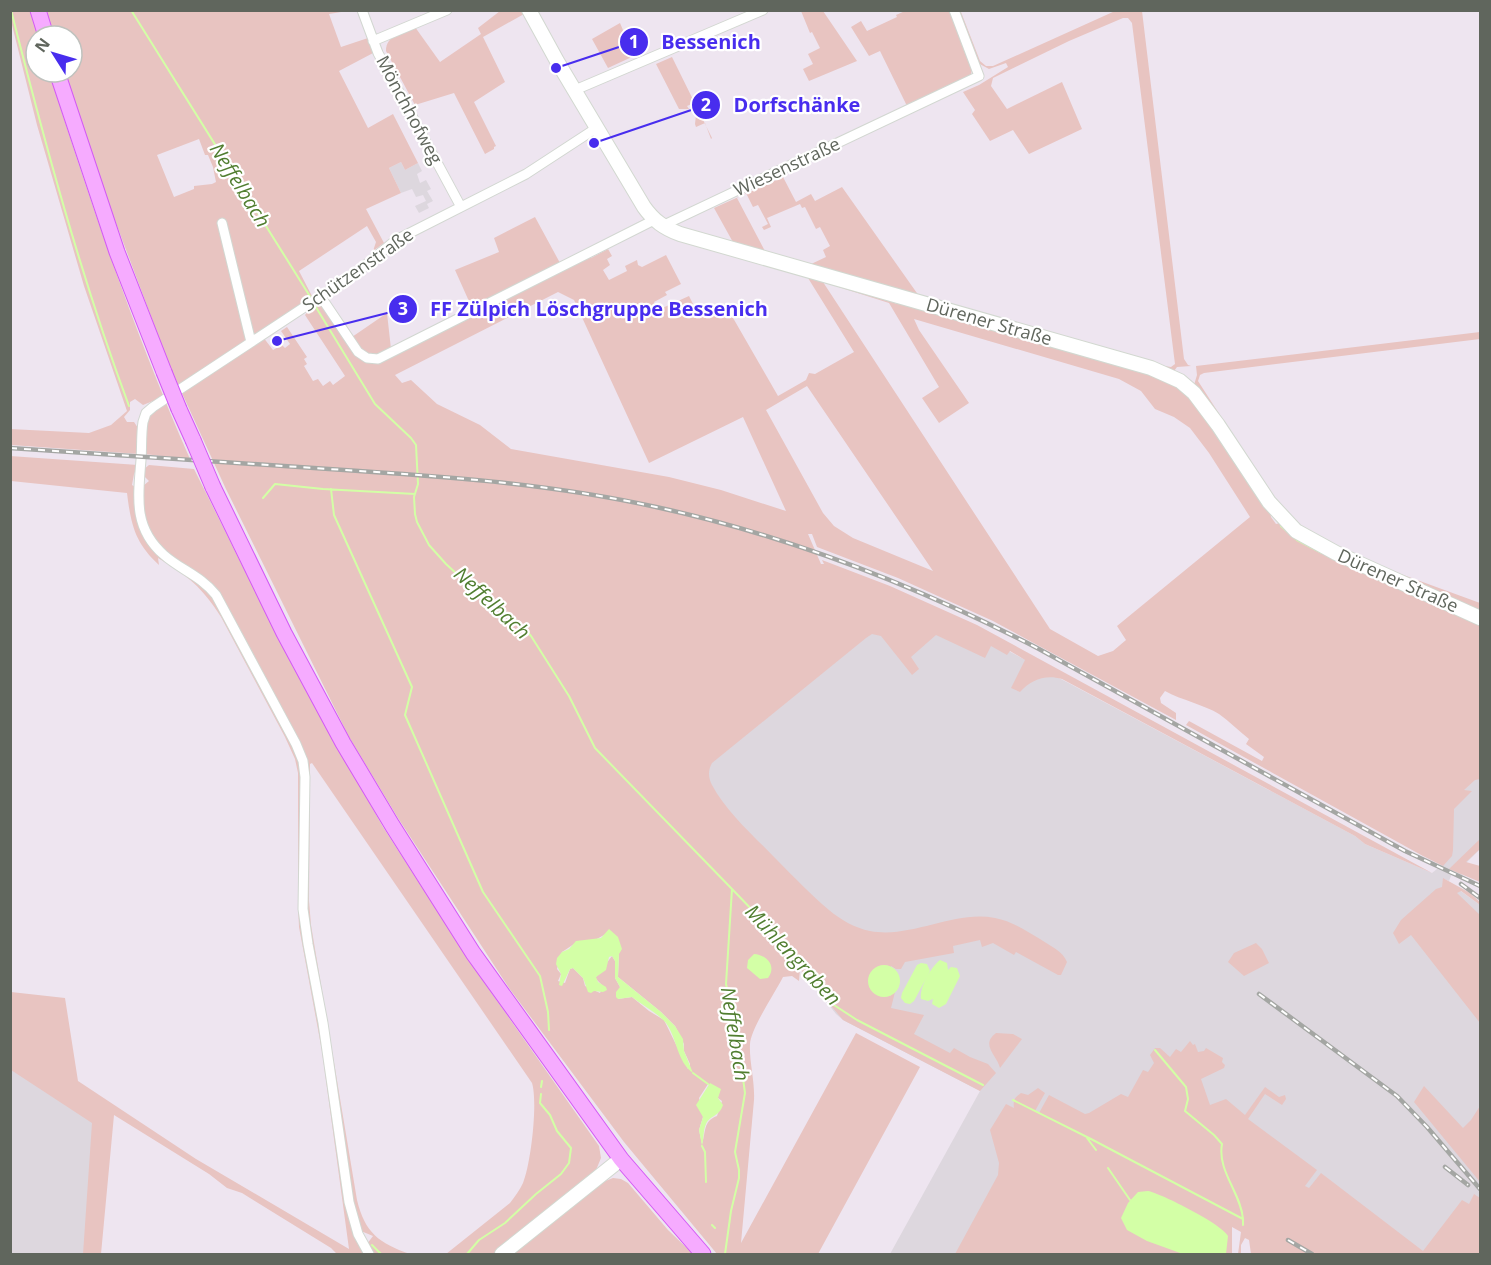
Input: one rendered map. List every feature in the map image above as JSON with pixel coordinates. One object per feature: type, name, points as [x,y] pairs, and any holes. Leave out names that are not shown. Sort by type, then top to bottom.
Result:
[{"type":"main road","points":[[61,84],[117,252],[179,409],[213,487],[284,633],[343,743],[473,952],[621,1159],[703,1254]]},
{"type":"street","name":"Mönchhofweg","points":[[362,10],[373,41],[461,207]]},
{"type":"street","points":[[373,41],[447,10]]},
{"type":"street","points":[[315,301],[358,352],[367,358],[378,360],[658,223],[644,207],[529,10]]},
{"type":"street","points":[[574,90],[763,10]]},
{"type":"street","name":"Wiesenstraße","points":[[658,223],[979,76],[954,10]]},
{"type":"street","name":"Schützenstraße","points":[[369,1254],[358,1234],[349,1202],[323,1023],[303,909],[305,777],[303,761],[216,595],[201,579],[164,555],[153,544],[144,529],[138,502],[144,416],[155,405],[356,273],[396,240],[537,167],[598,127]]},
{"type":"street","points":[[222,223],[251,342]]},
{"type":"street","name":"Dürener Straße","points":[[658,223],[680,234],[1128,362],[1173,377],[1201,401],[1269,502],[1296,531],[1336,553],[1480,618]]},
{"type":"street","points":[[502,1254],[621,1159]]},
{"type":"shaded area","points":[[30,10],[34,24],[24,24],[24,73],[11,21],[11,11]]},
{"type":"shaded area","points":[[913,10],[950,11],[972,70],[970,77],[907,106],[880,51],[869,56],[851,27],[861,21],[867,31],[897,17],[896,15]]},
{"type":"shaded area","points":[[46,11],[347,11],[329,14],[341,47],[368,38],[375,52],[339,71],[368,128],[393,114],[418,163],[405,170],[401,162],[389,168],[401,193],[366,209],[384,243],[373,251],[376,242],[367,226],[299,271],[313,298],[256,334],[250,331],[243,343],[263,337],[273,350],[282,345],[285,348],[290,344],[281,331],[287,327],[307,357],[304,359],[307,364],[304,366],[313,381],[318,379],[323,386],[330,381],[333,385],[345,376],[305,315],[316,303],[321,305],[328,300],[352,337],[387,313],[391,349],[472,308],[455,270],[499,252],[494,238],[535,217],[560,263],[587,250],[591,258],[608,249],[612,256],[607,259],[610,265],[603,270],[609,280],[627,271],[625,266],[637,260],[638,265],[642,267],[666,255],[681,284],[665,292],[667,295],[654,302],[658,310],[689,296],[700,318],[725,304],[778,396],[806,380],[809,373],[815,374],[854,352],[808,278],[809,275],[890,298],[897,304],[898,301],[1149,371],[1186,391],[1270,511],[1276,524],[1280,523],[1480,622],[1480,779],[1475,780],[1464,790],[1472,791],[1454,809],[1452,856],[1443,866],[1186,725],[1189,721],[1262,761],[1264,757],[1246,744],[1249,739],[1213,711],[1165,691],[1160,698],[1161,703],[1176,713],[1176,720],[993,621],[898,578],[817,547],[812,534],[808,534],[821,564],[824,564],[822,560],[890,586],[977,625],[1432,873],[1365,844],[1355,836],[1062,679],[1050,677],[1039,679],[1020,692],[1011,688],[1025,660],[1010,651],[1007,655],[991,646],[985,658],[936,635],[911,657],[919,669],[912,675],[881,636],[872,634],[712,763],[709,774],[712,785],[725,805],[751,834],[816,898],[848,923],[864,930],[886,932],[964,918],[1001,919],[1040,939],[1059,952],[1067,962],[1061,975],[1058,975],[1016,952],[1014,955],[993,943],[982,947],[980,940],[953,946],[954,953],[905,962],[901,969],[891,966],[890,996],[895,992],[891,1008],[924,1015],[914,1034],[950,1053],[954,1048],[988,1064],[996,1073],[980,1091],[843,1020],[800,969],[799,981],[792,976],[783,977],[751,1037],[750,1057],[754,1100],[741,1243],[856,1033],[920,1067],[818,1254],[717,1254],[624,1142],[509,988],[398,818],[349,737],[225,487],[170,367],[104,191],[69,84],[84,84],[84,24],[50,24]],"holes":[[[199,139],[213,167],[216,182],[194,186],[194,189],[174,197],[157,155]],[[823,282],[889,303],[939,387],[922,398],[939,423],[969,403],[919,330],[914,319],[1119,379],[1141,391],[1155,409],[1174,417],[1190,428],[1209,453],[1250,517],[1117,626],[1126,640],[1113,651],[1098,656],[1050,629]],[[558,292],[574,300],[649,463],[743,417],[786,511],[721,490],[669,477],[511,449],[480,425],[437,404],[411,380],[402,383],[395,375]],[[807,386],[933,571],[853,538],[834,526],[823,513],[766,410]],[[604,935],[619,954],[618,977],[675,1026],[684,1044],[684,1051],[690,1064],[688,1069],[664,1020],[632,997],[618,999],[620,987],[615,978],[615,961],[612,956],[596,977],[603,986],[600,993],[585,986],[583,978],[573,968],[570,969],[565,983],[558,981],[561,974],[557,969],[562,952],[574,944],[595,940]],[[708,1084],[716,1087],[718,1098],[722,1101],[717,1116],[707,1124],[702,1144],[699,1130],[703,1117],[699,1098]]]},
{"type":"shaded area","points":[[500,11],[522,11],[524,14],[483,37],[505,82],[474,102],[496,146],[485,154],[454,93],[415,105],[386,51],[392,38],[415,27],[440,62],[481,34],[478,28]]},
{"type":"shaded area","points":[[801,11],[823,11],[857,61],[809,81],[803,69],[813,64],[808,54],[820,48],[812,32],[810,33]]},
{"type":"shaded area","points":[[1115,11],[1142,11],[1184,359],[1191,366],[1177,367],[1171,371],[809,265],[826,257],[823,250],[830,246],[820,227],[816,229],[805,207],[802,208],[800,204],[767,218],[771,227],[764,230],[762,227],[768,224],[758,205],[753,207],[746,194],[783,177],[796,202],[811,194],[815,201],[842,187],[919,296],[1171,367],[1175,364],[1132,23],[1128,18],[1123,18],[993,78],[991,86],[1007,109],[1062,82],[1082,129],[1029,154],[1013,130],[990,141],[972,114],[975,110],[963,92],[1008,67],[1006,63],[989,69],[976,62],[958,13],[961,12],[980,61],[986,66],[993,66]]},
{"type":"shaded area","points":[[620,23],[634,56],[608,68],[592,39]]},
{"type":"shaded area","points":[[672,57],[705,123],[696,127],[696,115],[699,113],[694,103],[687,106],[689,109],[679,109],[656,64]]},
{"type":"shaded area","points":[[27,84],[53,84],[115,268],[151,365],[190,459],[144,454],[146,418],[157,408],[153,401],[143,405],[135,399],[130,402],[130,410],[124,417],[127,422],[134,422],[138,428],[139,454],[11,445],[10,429],[89,433],[111,425],[127,411],[84,286]]},
{"type":"shaded area","points":[[401,162],[405,170],[418,163],[422,171],[417,174],[420,183],[426,180],[431,189],[427,191],[433,201],[427,204],[429,208],[419,213],[415,206],[426,201],[423,195],[416,197],[412,189],[401,193],[389,168]]},
{"type":"shaded area","points":[[740,196],[737,198],[766,253],[734,244],[714,208]]},
{"type":"shaded area","points":[[1480,332],[1480,339],[1204,373],[1200,375],[1198,381],[1263,482],[1294,520],[1305,529],[1335,545],[1398,573],[1480,603],[1480,614],[1325,544],[1285,515],[1194,385],[1197,375],[1196,366]]},
{"type":"shaded area","points":[[10,456],[138,465],[132,485],[135,487],[142,530],[211,593],[286,729],[301,765],[300,893],[340,1164],[365,1254],[337,1254],[331,1248],[242,1193],[227,1188],[209,1174],[114,1115],[101,1254],[83,1254],[92,1123],[11,1070],[11,992],[65,998],[78,1081],[196,1159],[349,1249],[322,1051],[299,927],[298,773],[295,759],[214,607],[194,583],[158,558],[159,565],[144,549],[130,515],[127,493],[11,481]]},
{"type":"shaded area","points":[[149,465],[194,469],[294,669],[383,827],[474,968],[599,1146],[601,1158],[596,1170],[496,1254],[446,1254],[510,1203],[522,1186],[529,1162],[533,1133],[534,1092],[532,1083],[312,763],[310,764],[309,901],[311,925],[357,1200],[369,1229],[390,1246],[410,1254],[374,1254],[367,1244],[373,1236],[361,1231],[355,1211],[307,919],[307,761],[305,753],[221,597],[167,554],[151,535],[143,514],[143,486],[149,481],[143,475],[144,469]]},
{"type":"shaded area","points":[[831,632],[975,633],[1355,836],[1365,844],[1432,873],[1442,865],[1436,815],[1480,765],[1480,849],[1466,863],[1462,875],[1453,871],[1449,881],[1444,879],[1480,905],[1480,1254],[1296,1254],[1227,1218],[1004,1177],[960,1254],[890,1254],[980,1091],[843,1020],[836,1014],[794,961],[804,941],[675,756]]},
{"type":"shaded area","points":[[1480,839],[1480,849],[1466,862],[1480,866],[1480,882],[1449,869]]},
{"type":"shaded area","points":[[1443,878],[1470,893],[1480,902],[1480,905],[1461,891],[1457,893],[1480,915],[1480,1023],[1411,935],[1399,944],[1393,933],[1401,920],[1436,889],[1442,887]]},
{"type":"shaded area","points":[[609,929],[618,937],[622,949],[619,954],[618,977],[675,1026],[683,1039],[684,1051],[693,1073],[680,1056],[670,1029],[663,1020],[632,997],[618,999],[616,997],[616,992],[620,987],[615,978],[615,961],[612,956],[609,957],[606,970],[596,977],[607,990],[588,992],[583,978],[573,968],[570,969],[562,986],[559,985],[561,974],[556,964],[562,952],[569,949],[576,941],[601,938]]},
{"type":"shaded area","points":[[1256,943],[1269,963],[1244,976],[1228,962],[1234,953]]},
{"type":"shaded area","points":[[754,954],[763,956],[771,965],[771,974],[768,978],[760,979],[747,968],[748,960]]},
{"type":"shaded area","points":[[940,960],[947,963],[948,970],[951,967],[957,968],[960,976],[946,1004],[939,1008],[932,1004],[933,999],[928,1001],[921,999],[921,994],[926,978]]},
{"type":"shaded area","points":[[927,964],[930,971],[914,1001],[910,1004],[905,1003],[901,998],[902,993],[917,965]]},
{"type":"shaded area","points":[[884,965],[895,970],[900,981],[895,992],[884,997],[873,992],[868,981],[873,970]]},
{"type":"shaded area","points":[[996,1033],[1013,1034],[1022,1039],[1000,1068],[989,1046],[991,1037]]},
{"type":"shaded area","points":[[1190,1041],[1193,1045],[1195,1044],[1198,1052],[1206,1048],[1223,1058],[1224,1068],[1201,1079],[1210,1105],[1226,1099],[1245,1115],[1265,1087],[1279,1097],[1285,1095],[1286,1099],[1282,1105],[1265,1094],[1248,1119],[1317,1170],[1305,1186],[1309,1188],[1321,1173],[1423,1251],[1462,1200],[1469,1204],[1474,1194],[1480,1198],[1480,1254],[1251,1254],[1249,1240],[1245,1238],[1241,1245],[1241,1254],[1238,1254],[1241,1232],[1232,1227],[1232,1254],[955,1254],[998,1175],[999,1163],[990,1130],[1006,1104],[1014,1108],[1014,1099],[1021,1093],[1028,1095],[1038,1088],[1045,1093],[1035,1111],[1039,1113],[1049,1095],[1085,1114],[1089,1113],[1121,1094],[1128,1097],[1143,1070],[1148,1072],[1154,1063],[1150,1055],[1155,1048],[1160,1048],[1170,1057],[1176,1049],[1181,1052]]},
{"type":"shaded area","points":[[10,1050],[110,1113],[98,1254],[11,1254]]},
{"type":"shaded area","points":[[710,1083],[721,1089],[718,1098],[723,1105],[706,1124],[702,1146],[699,1130],[703,1117],[696,1105]]},
{"type":"shaded area","points":[[1424,1086],[1463,1128],[1480,1106],[1480,1182],[1414,1102]]},
{"type":"shaded area","points":[[613,1178],[628,1183],[668,1230],[693,1254],[507,1254],[603,1182]]},
{"type":"shaded area","points":[[1148,1191],[1191,1210],[1215,1224],[1228,1236],[1226,1254],[1183,1254],[1147,1241],[1127,1230],[1121,1218],[1128,1203],[1138,1192]]},
{"type":"waterway","points":[[11,10],[65,210],[95,309],[129,406]]},
{"type":"waterway","name":"Neffelbach","points":[[131,10],[311,298]]},
{"type":"waterway","name":"Neffelbach","points":[[314,304],[375,404],[416,445],[418,484],[414,497],[415,514],[429,545],[471,587],[519,623],[531,636],[569,696],[595,748],[732,889],[726,984],[745,1093],[735,1152],[739,1178],[731,1211],[725,1254]]},
{"type":"waterway","points":[[263,498],[275,484],[415,494]]},
{"type":"waterway","points":[[331,489],[334,515],[412,687],[405,715],[483,892],[540,976],[548,1012],[549,1030]]},
{"type":"waterway","points":[[1281,526],[1297,540],[1322,553]]},
{"type":"waterway","name":"Mühlengraben","points":[[732,889],[805,965],[834,1005],[857,1020],[983,1085]]},
{"type":"waterway","points":[[1155,1050],[1186,1087],[1188,1099],[1185,1111],[1222,1144],[1223,1163],[1243,1219]]},
{"type":"waterway","points":[[693,1073],[708,1084]]},
{"type":"waterway","points":[[541,1087],[542,1081]]},
{"type":"waterway","points":[[467,1254],[479,1240],[505,1223],[561,1174],[569,1163],[571,1148],[557,1131],[550,1115],[540,1103],[541,1094]]},
{"type":"waterway","name":"Mühlengraben","points":[[1013,1100],[1243,1219],[1243,1225]]},
{"type":"waterway","points":[[1087,1138],[1096,1150]]},
{"type":"waterway","points":[[702,1146],[705,1152],[706,1182]]},
{"type":"waterway","points":[[1108,1168],[1130,1200]]},
{"type":"waterway","points":[[712,1225],[715,1228]]},
{"type":"waterway","points":[[372,1245],[381,1254]]},
{"type":"railway","points":[[10,448],[411,475],[534,486],[656,507],[755,533],[852,565],[947,604],[993,626],[1039,649],[1405,851],[1480,886]]},
{"type":"railway","points":[[1461,884],[1480,898]]},
{"type":"railway","points":[[1259,994],[1397,1096],[1480,1189]]},
{"type":"railway","points":[[1445,1167],[1468,1185]]},
{"type":"railway","points":[[1288,1240],[1312,1254]]},
{"type":"place","name":"Bessenich","points":[[556,68]]},
{"type":"place","name":"Dorfschänke","points":[[594,143]]},
{"type":"place","name":"FF Zülpich Löschgruppe Bessenich","points":[[277,341]]}]
